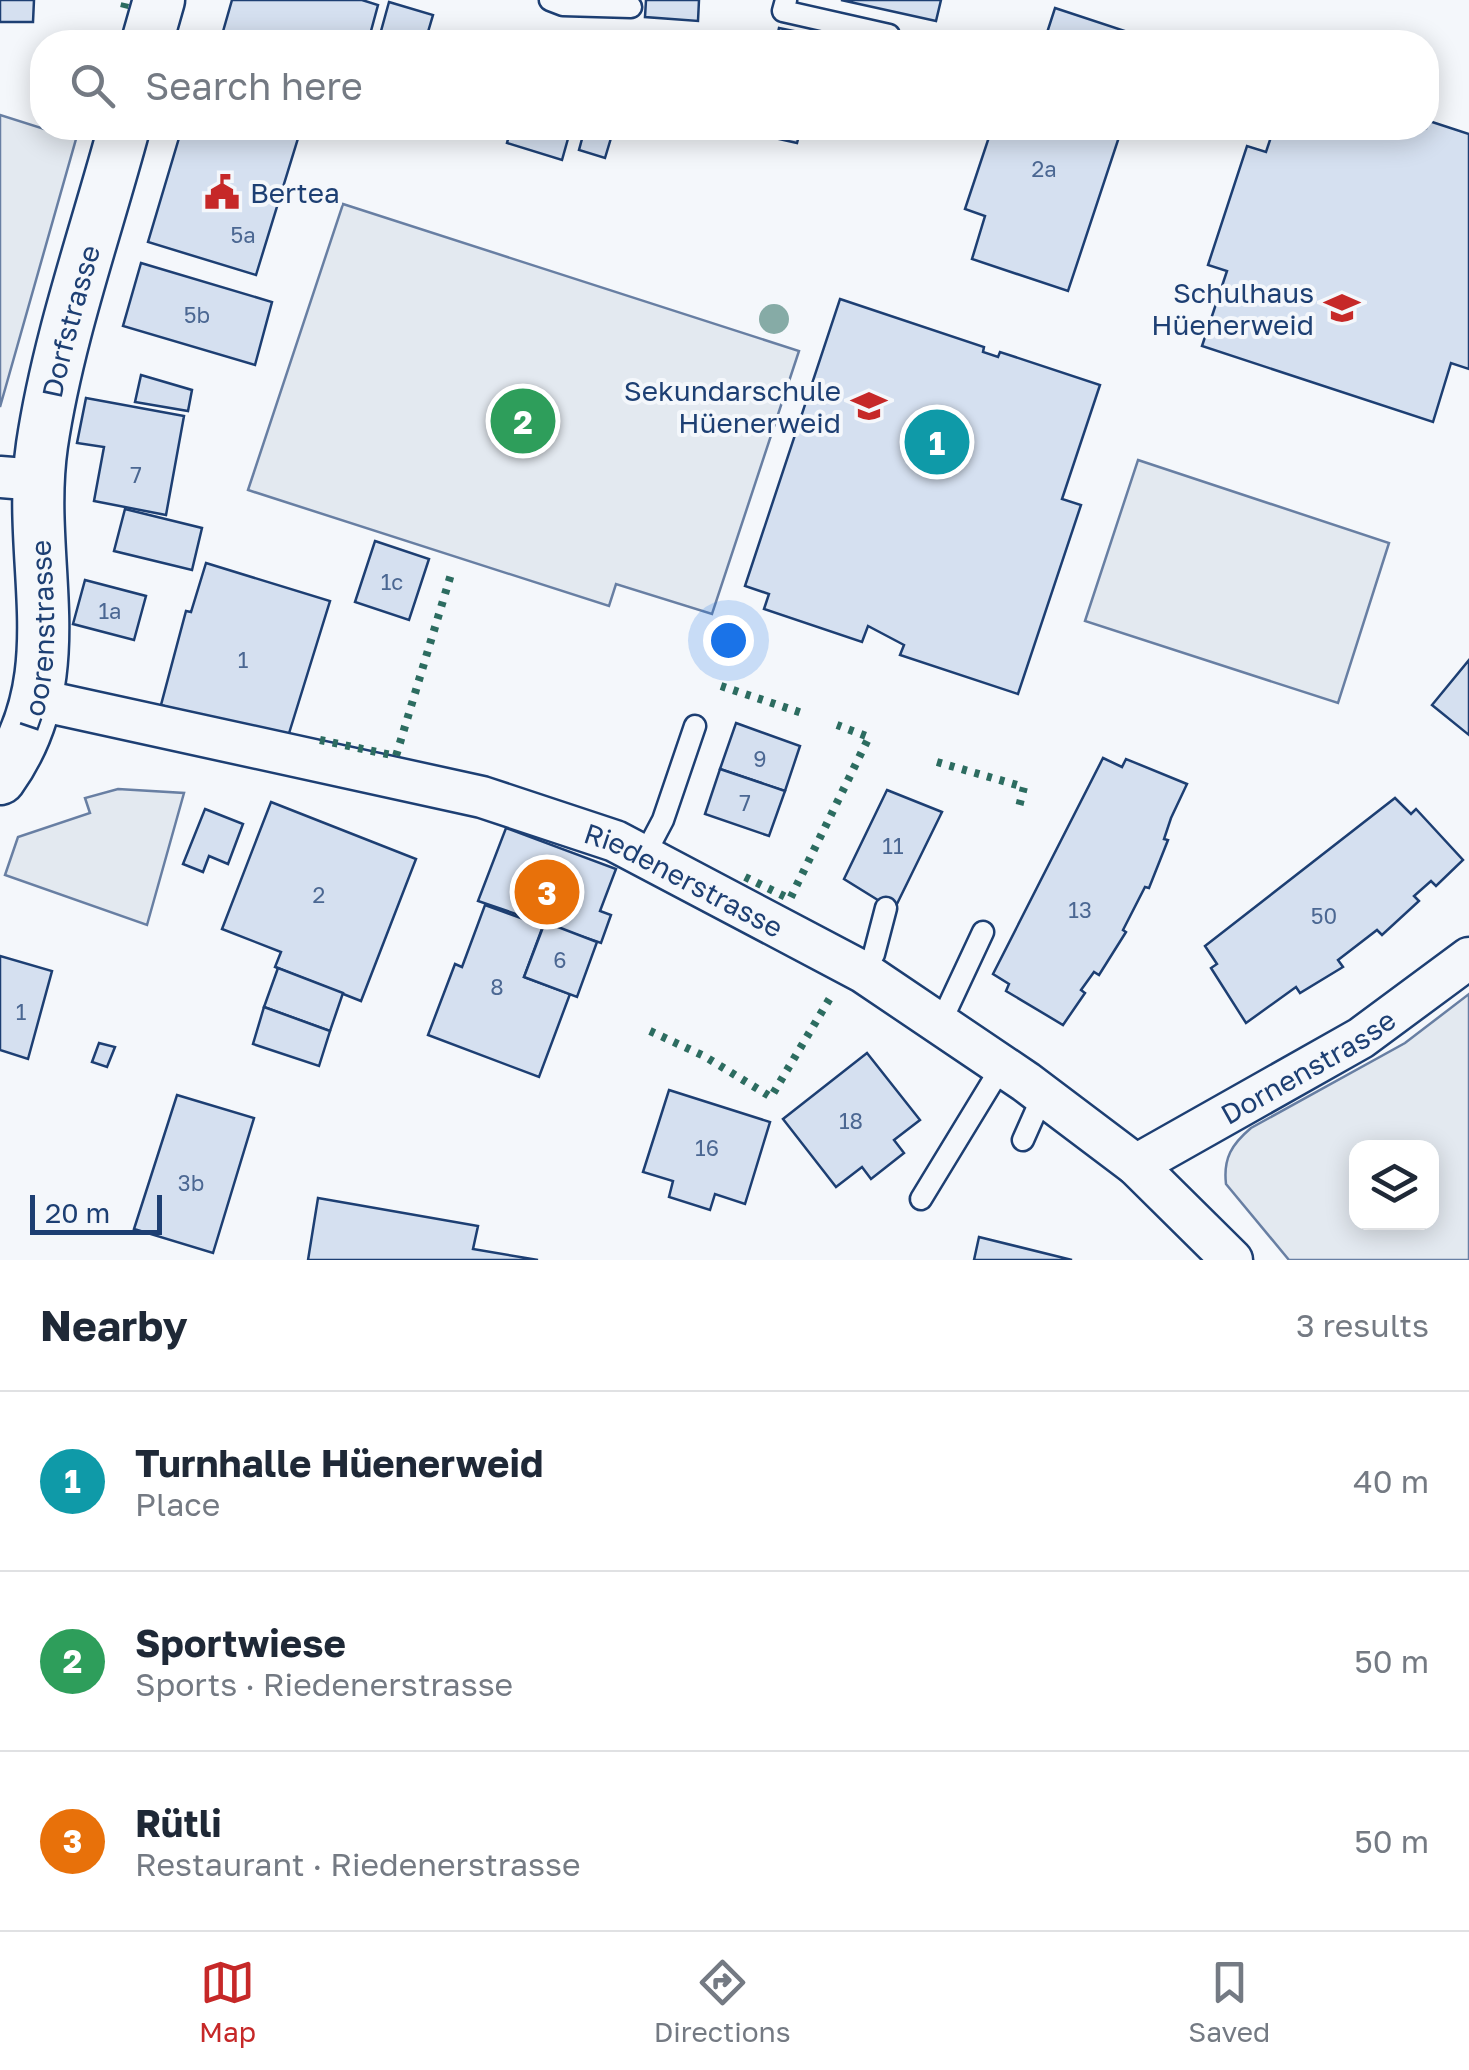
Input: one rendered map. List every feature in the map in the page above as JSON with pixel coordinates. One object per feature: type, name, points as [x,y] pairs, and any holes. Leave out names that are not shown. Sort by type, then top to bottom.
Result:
[{"type":"street","points":[[151,30],[159,0]]},
{"type":"street","name":"Dorfstrasse","points":[[19,478],[55,381],[121,140]]},
{"type":"street","name":"Loorenstrasse","points":[[0,779],[18,754],[39,700],[45,644],[19,478]]},
{"type":"street","name":"Riedenerstrasse","points":[[39,700],[482,796],[556,818],[644,856],[863,972],[1002,1066],[1136,1165],[1232,1260]]},
{"type":"street","name":"Dornenstrasse","points":[[1136,1165],[1360,1038],[1469,958]]},
{"type":"lane","points":[[550,0],[563,5],[631,8]]},
{"type":"lane","points":[[786,0],[783,11],[867,30]]},
{"type":"lane","points":[[644,856],[663,820],[695,726]]},
{"type":"lane","points":[[863,972],[874,954],[886,908]]},
{"type":"lane","points":[[940,1024],[983,932]]},
{"type":"lane","points":[[922,1199],[1002,1066]]},
{"type":"lane","points":[[1023,1140],[1042,1095]]},
{"type":"shaded area","points":[[0,115],[30,124],[30,140],[76,140],[0,407]]},
{"type":"shaded area","points":[[343,204],[799,351],[712,614],[616,584],[609,606],[248,490]]},
{"type":"shaded area","points":[[1138,460],[1389,543],[1338,703],[1085,621]]},
{"type":"shaded area","points":[[118,789],[184,793],[147,925],[5,875],[18,837],[90,813],[85,798]]},
{"type":"shaded area","points":[[1469,994],[1469,1260],[1289,1260],[1226,1184],[1230,1152],[1251,1128],[1405,1043]]},
{"type":"building","points":[[0,0],[34,0],[33,22],[0,22]]},
{"type":"building","points":[[232,0],[362,0],[378,5],[371,30],[223,30]]},
{"type":"building","points":[[646,0],[699,0],[698,21],[645,17]]},
{"type":"building","points":[[841,0],[941,0],[936,21]]},
{"type":"building","points":[[389,2],[433,15],[429,30],[381,30]]},
{"type":"building","points":[[1055,8],[1122,30],[1048,30]]},
{"type":"building","name":"Schulhaus Hüenerweid","points":[[1439,124],[1469,134],[1469,369],[1451,363],[1433,422],[1202,346],[1227,271],[1208,265],[1247,146],[1266,152],[1270,140],[1439,140]]},
{"type":"building","name":"Bertea","points":[[178,140],[297,140],[256,275],[148,242]]},
{"type":"building","points":[[508,140],[568,140],[562,160],[507,143]]},
{"type":"building","points":[[582,140],[610,140],[605,158],[579,150]]},
{"type":"building","points":[[988,140],[1118,140],[1068,291],[972,259],[985,216],[965,209]]},
{"type":"building","points":[[141,263],[272,302],[255,365],[123,326]]},
{"type":"building","points":[[840,299],[984,347],[983,352],[998,357],[1000,352],[1100,385],[1062,499],[1081,505],[1018,694],[900,655],[904,645],[868,626],[862,642],[764,609],[769,594],[745,586]]},
{"type":"building","points":[[141,375],[192,390],[188,411],[135,402]]},
{"type":"building","points":[[86,398],[184,416],[166,515],[94,501],[104,447],[77,443]]},
{"type":"building","points":[[125,509],[202,528],[192,570],[114,551]]},
{"type":"building","points":[[375,541],[429,559],[409,620],[355,602]]},
{"type":"building","points":[[206,563],[330,601],[286,743],[161,705],[186,611],[191,612]]},
{"type":"building","points":[[85,580],[146,596],[134,640],[73,624]]},
{"type":"building","points":[[1469,660],[1469,735],[1432,705]]},
{"type":"building","points":[[736,723],[800,746],[785,791],[720,769]]},
{"type":"building","points":[[1103,758],[1122,767],[1126,759],[1187,784],[1171,818],[1164,839],[1168,840],[1149,888],[1145,887],[1123,930],[1126,932],[1099,975],[1094,972],[1081,990],[1085,993],[1063,1025],[1006,991],[1009,984],[993,974]]},
{"type":"building","points":[[720,769],[785,791],[769,836],[705,814]]},
{"type":"building","points":[[887,790],[942,812],[894,910],[844,879]]},
{"type":"building","points":[[1395,798],[1411,814],[1416,809],[1463,860],[1436,886],[1431,881],[1414,896],[1419,901],[1382,935],[1377,930],[1338,960],[1343,967],[1300,993],[1296,987],[1246,1023],[1211,968],[1217,964],[1205,946]]},
{"type":"building","points":[[271,802],[416,859],[361,1001],[275,967],[281,952],[222,929]]},
{"type":"building","points":[[205,809],[243,824],[228,864],[209,856],[203,872],[183,864]]},
{"type":"building","points":[[506,828],[616,869],[600,911],[611,915],[601,943],[478,901]]},
{"type":"building","points":[[485,905],[543,926],[524,977],[570,994],[539,1077],[428,1035],[455,964],[462,967]]},
{"type":"building","points":[[545,922],[597,942],[577,997],[524,977]]},
{"type":"building","points":[[0,956],[52,971],[28,1059],[0,1050]]},
{"type":"building","points":[[278,968],[343,993],[330,1031],[264,1007]]},
{"type":"building","points":[[264,1007],[330,1031],[319,1066],[253,1044]]},
{"type":"building","points":[[99,1043],[115,1047],[107,1067],[92,1062]]},
{"type":"building","points":[[867,1053],[920,1120],[894,1140],[904,1153],[871,1179],[862,1167],[836,1187],[783,1119]]},
{"type":"building","points":[[669,1090],[770,1122],[745,1204],[715,1194],[710,1210],[669,1197],[673,1181],[643,1172]]},
{"type":"building","points":[[177,1095],[254,1118],[213,1253],[134,1229]]},
{"type":"building","points":[[318,1198],[478,1226],[473,1249],[538,1260],[308,1260]]},
{"type":"building","points":[[979,1237],[1072,1260],[974,1260]]},
{"type":"hedge","points":[[124,8],[126,0]]},
{"type":"hedge","points":[[320,740],[396,756],[452,571]]},
{"type":"hedge","points":[[721,686],[805,714]]},
{"type":"hedge","points":[[745,877],[790,899],[869,737],[837,725]]},
{"type":"hedge","points":[[937,762],[1024,787],[1019,807]]},
{"type":"hedge","points":[[650,1031],[704,1056],[771,1097],[833,993]]},
{"type":"place","name":"Bertea","points":[[222,192]]},
{"type":"place","name":"Schulhaus Hüenerweid","points":[[1342,308]]},
{"type":"place","name":"Sekundarschule Hüenerweid","points":[[869,406]]},
{"type":"place","name":"Sportwiese","points":[[523,421]]},
{"type":"place","name":"Turnhalle Hüenerweid","points":[[937,442]]},
{"type":"place","name":"Rütli","points":[[547,892]]}]
